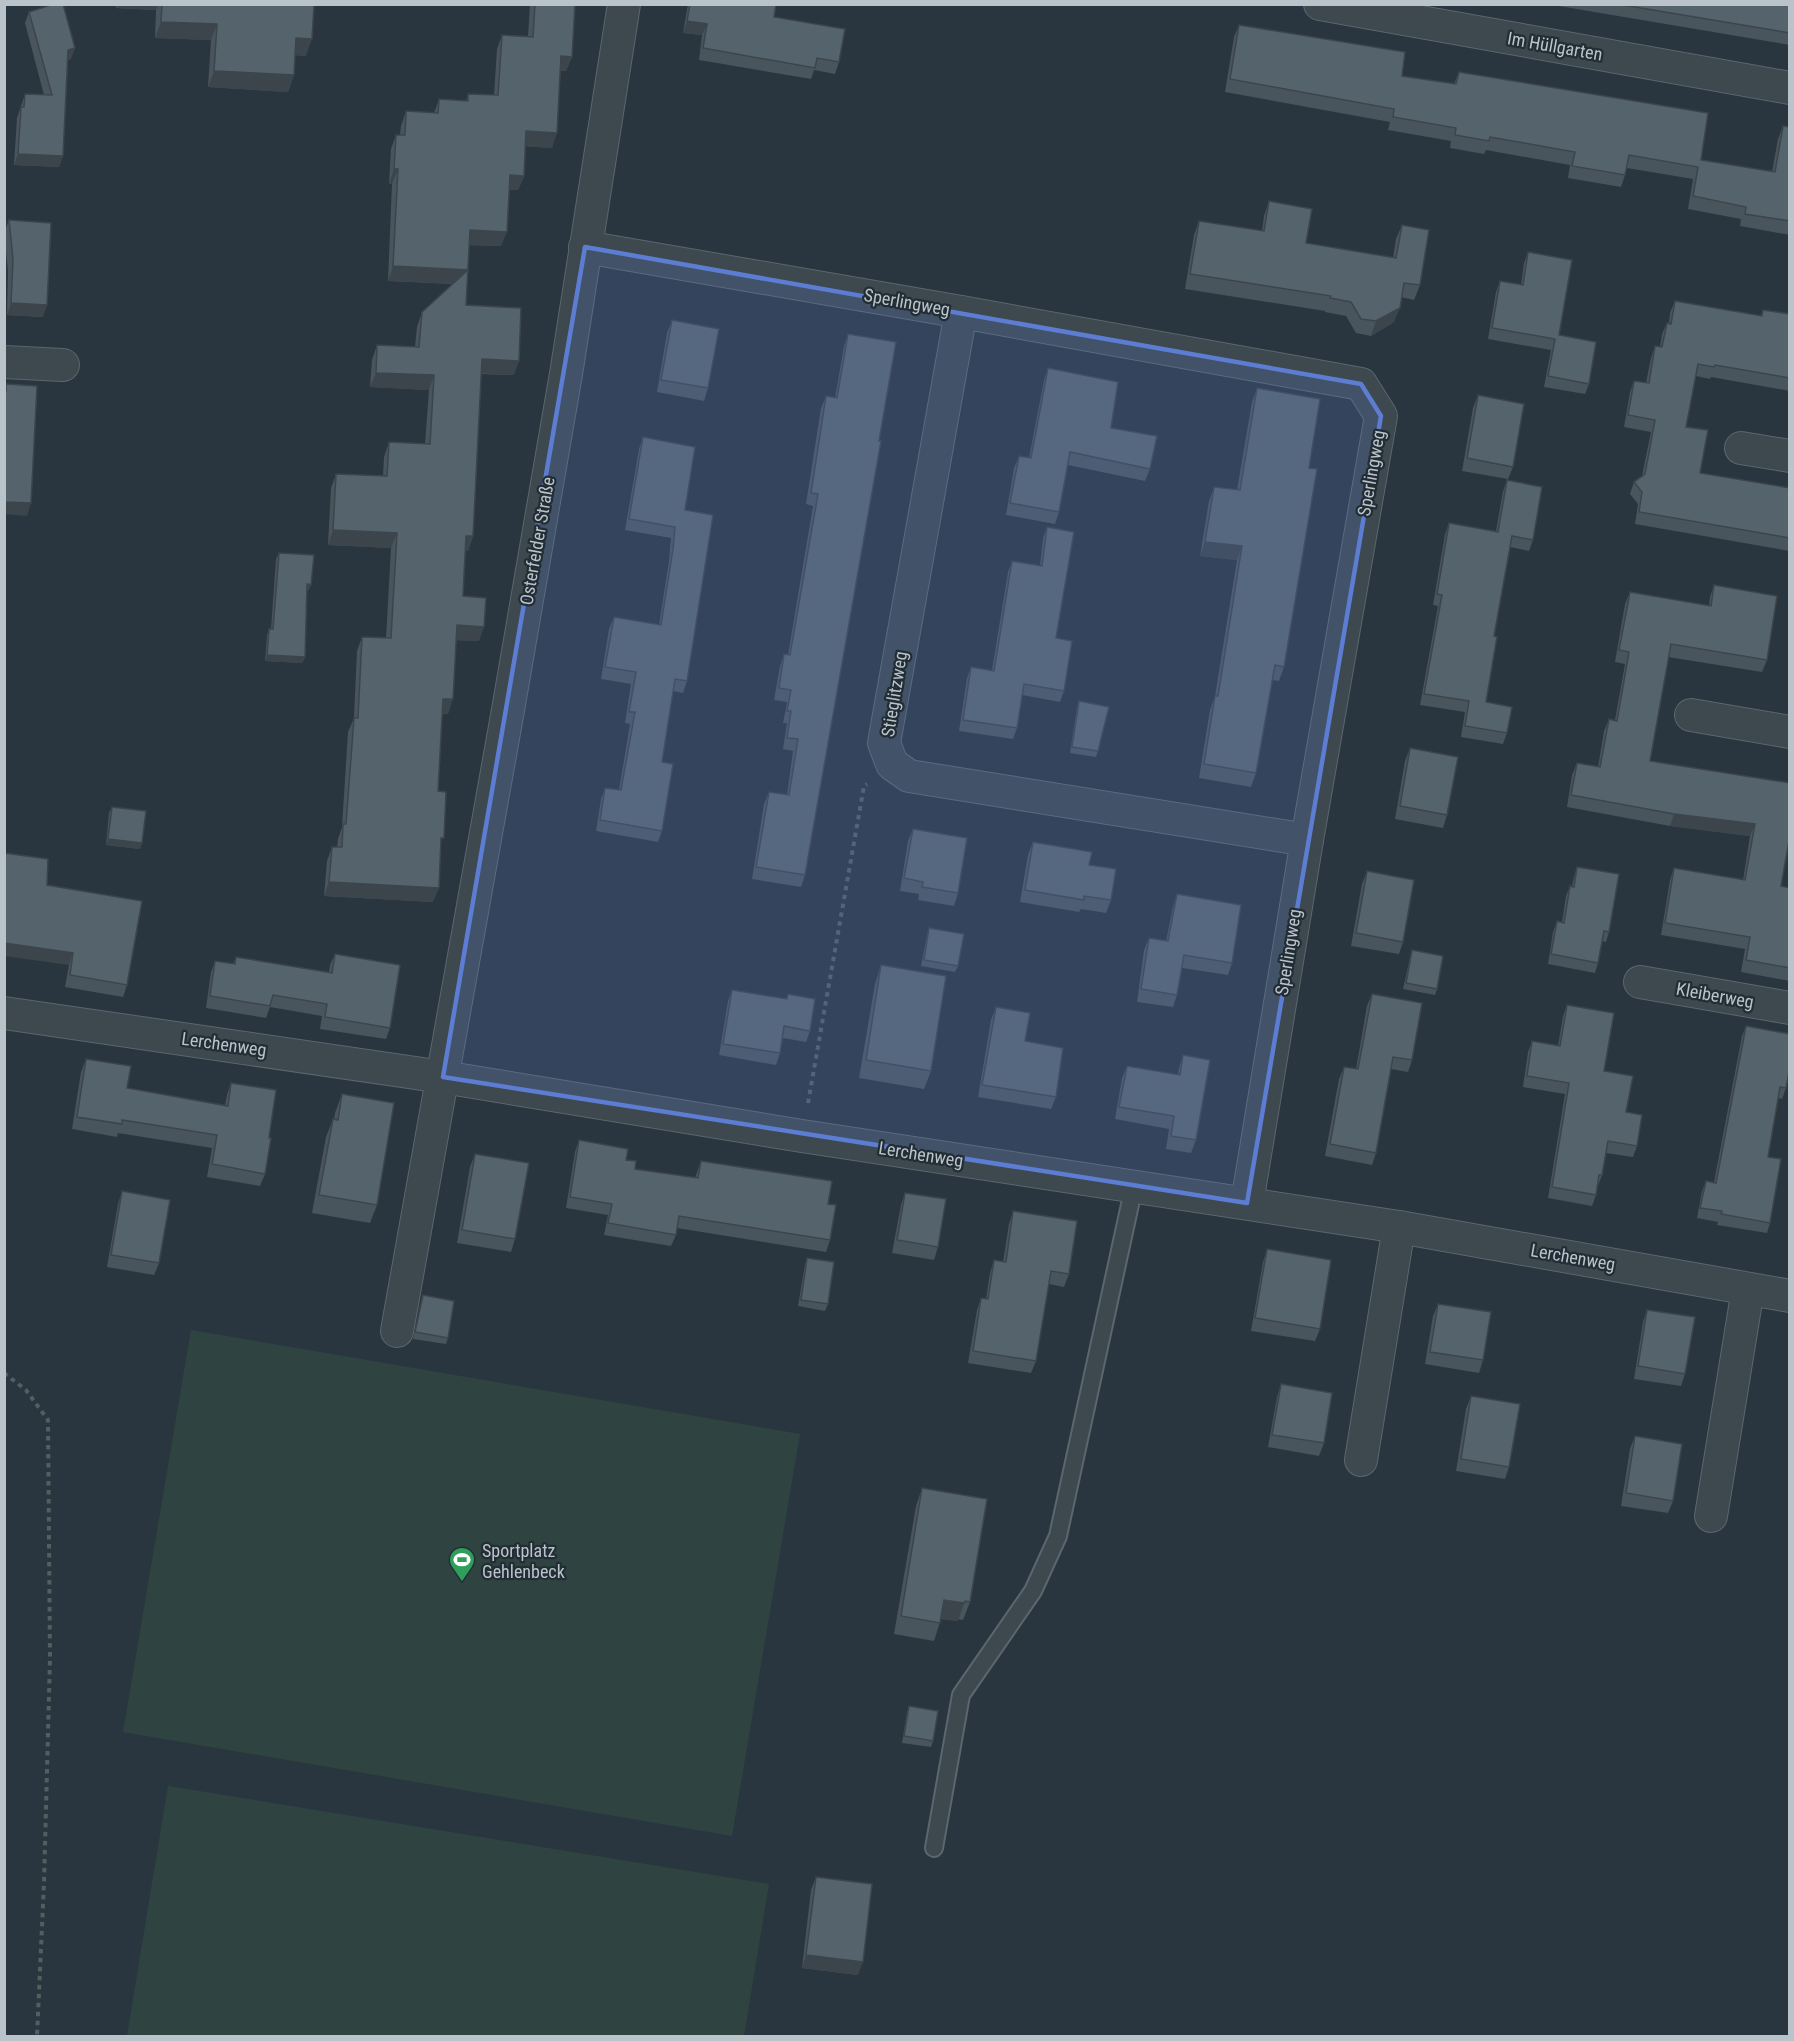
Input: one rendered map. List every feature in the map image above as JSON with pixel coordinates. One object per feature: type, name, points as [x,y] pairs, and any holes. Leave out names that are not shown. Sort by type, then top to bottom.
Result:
[{"type":"street","name":"Osterfelder Straße","points":[[443,1077],[516,664],[624,4]]},
{"type":"street","name":"Im Hüllgarten","points":[[1320,4],[1790,88]]},
{"type":"street","name":"Sperlingweg","points":[[585,247],[1361,384],[1382,416],[1307,840],[1247,1203]]},
{"type":"street","name":"Stieglitzweg","points":[[961,312],[884,743],[892,764],[909,776],[1307,840]]},
{"type":"street","points":[[4,362],[63,365]]},
{"type":"street","points":[[1741,448],[1790,456]]},
{"type":"street","points":[[1691,715],[1790,732]]},
{"type":"street","name":"Kleiberweg","points":[[1640,982],[1790,1008]]},
{"type":"street","name":"Lerchenweg","points":[[4,1013],[443,1077],[802,1136],[1399,1227],[1790,1296]]},
{"type":"street","points":[[397,1331],[443,1077]]},
{"type":"street","points":[[1361,1460],[1399,1227]]},
{"type":"street","points":[[1711,1516],[1748,1289]]},
{"type":"lane","points":[[934,1848],[961,1695],[1033,1591],[1058,1536],[1134,1186]]},
{"type":"path","points":[[802,1136],[864,786],[892,764]]},
{"type":"path","points":[[4,1373],[26,1390],[48,1420],[50,1658],[37,2037]]},
{"type":"highlighted area","points":[[585,247],[1361,384],[1381,416],[1247,1203],[443,1077]]},
{"type":"green space","name":"Sportplatz Gehlenbeck","points":[[191,1330],[800,1434],[732,1836],[123,1732]]},
{"type":"green space","points":[[168,1786],[769,1884],[744,2036],[127,2036]]},
{"type":"building","points":[[54,4],[63,4],[75,48],[68,50],[63,156],[18,154],[21,107],[24,107],[25,94],[52,95],[29,12]]},
{"type":"building","points":[[162,4],[314,5],[312,39],[296,38],[294,75],[214,71],[217,24],[161,22]]},
{"type":"building","points":[[535,4],[575,4],[572,57],[561,56],[557,133],[526,131],[524,176],[510,175],[507,232],[470,230],[468,270],[393,266],[398,169],[394,169],[396,135],[405,135],[406,111],[438,113],[439,99],[468,101],[468,94],[498,95],[502,35],[533,37]]},
{"type":"building","points":[[690,4],[776,4],[774,17],[845,29],[839,62],[817,58],[815,68],[703,48],[707,24],[687,21]]},
{"type":"building","points":[[1617,4],[1790,4],[1790,33]]},
{"type":"building","points":[[1239,25],[1405,52],[1402,76],[1456,84],[1459,72],[1708,113],[1701,160],[1775,172],[1783,126],[1790,127],[1790,221],[1745,214],[1746,207],[1693,196],[1698,167],[1629,155],[1625,175],[1572,166],[1575,152],[1490,137],[1489,141],[1455,135],[1456,128],[1393,117],[1394,109],[1230,79]]},
{"type":"building","points":[[1269,201],[1312,209],[1306,243],[1396,258],[1402,225],[1429,230],[1420,285],[1404,283],[1400,308],[1376,321],[1361,319],[1351,302],[1330,298],[1331,296],[1190,274],[1199,221],[1264,231]]},
{"type":"building","points":[[9,220],[51,223],[47,305],[11,303],[13,259]]},
{"type":"building","points":[[1528,252],[1572,260],[1559,335],[1596,342],[1589,384],[1548,376],[1555,339],[1492,328],[1500,281],[1523,285]]},
{"type":"building","points":[[468,270],[466,305],[521,308],[519,361],[482,359],[473,536],[466,536],[463,596],[486,598],[484,627],[457,625],[453,699],[443,699],[438,791],[446,792],[439,888],[329,882],[332,847],[342,847],[343,824],[346,824],[354,718],[358,718],[362,637],[391,638],[397,533],[333,530],[336,474],[387,476],[389,442],[430,444],[434,375],[376,373],[377,345],[419,347],[422,312]]},
{"type":"building","points":[[1675,301],[1762,316],[1763,310],[1790,314],[1790,378],[1698,364],[1686,427],[1708,430],[1700,473],[1790,488],[1790,538],[1639,512],[1642,492],[1634,482],[1645,474],[1655,420],[1628,415],[1634,381],[1649,383],[1655,346],[1662,347],[1667,323],[1671,324]]},
{"type":"building","points":[[672,320],[719,329],[708,388],[661,380]]},
{"type":"building","points":[[848,334],[896,342],[879,441],[881,441],[805,875],[756,867],[769,792],[789,795],[798,739],[787,738],[791,711],[787,711],[791,690],[779,688],[784,654],[790,655],[818,494],[811,493],[826,396],[837,398]]},
{"type":"building","points":[[1048,368],[1118,382],[1111,428],[1157,436],[1150,469],[1070,452],[1059,512],[1010,503],[1019,456],[1031,458]]},
{"type":"building","points":[[6,384],[37,386],[31,503],[4,502],[4,391],[6,391]]},
{"type":"building","points":[[1257,388],[1320,399],[1309,468],[1317,469],[1284,667],[1275,665],[1256,773],[1204,764],[1215,696],[1218,696],[1242,546],[1205,542],[1214,487],[1240,490]]},
{"type":"building","points":[[1478,395],[1524,404],[1513,467],[1467,458]]},
{"type":"building","points":[[643,437],[695,447],[685,510],[713,515],[687,681],[675,679],[662,762],[673,764],[662,831],[600,820],[605,788],[621,790],[635,712],[629,712],[636,672],[605,667],[614,617],[661,625],[673,549],[675,527],[629,519]]},
{"type":"building","points":[[1507,480],[1542,487],[1533,540],[1512,536],[1494,636],[1497,637],[1486,702],[1512,707],[1507,733],[1465,726],[1469,701],[1424,694],[1442,595],[1437,594],[1449,523],[1498,532]]},
{"type":"building","points":[[1047,527],[1074,532],[1056,638],[1072,641],[1064,691],[1024,684],[1017,728],[963,720],[971,667],[994,671],[1012,561],[1042,566]]},
{"type":"building","points":[[279,553],[314,555],[311,585],[307,584],[305,657],[267,655],[269,629],[273,629]]},
{"type":"building","points":[[1714,585],[1777,596],[1767,660],[1671,644],[1650,761],[1790,783],[1790,835],[1781,886],[1790,888],[1790,968],[1746,960],[1750,937],[1665,923],[1674,868],[1745,880],[1755,824],[1674,814],[1571,795],[1577,763],[1600,767],[1609,719],[1617,721],[1629,652],[1619,650],[1630,592],[1711,606]]},
{"type":"building","points":[[1079,701],[1109,707],[1098,751],[1072,747]]},
{"type":"building","points":[[1410,748],[1458,757],[1447,815],[1400,806]]},
{"type":"building","points":[[112,807],[146,811],[142,843],[108,839]]},
{"type":"building","points":[[913,829],[967,838],[958,893],[922,887],[923,882],[904,878]]},
{"type":"building","points":[[1033,842],[1092,852],[1089,865],[1116,869],[1111,900],[1084,896],[1084,900],[1025,890]]},
{"type":"building","points":[[4,853],[48,859],[47,885],[142,901],[127,985],[70,975],[73,953],[4,943]]},
{"type":"building","points":[[1577,867],[1619,874],[1609,932],[1604,931],[1598,963],[1551,954],[1557,921],[1564,923],[1570,886],[1574,887]]},
{"type":"building","points":[[1367,871],[1414,880],[1403,942],[1356,933]]},
{"type":"building","points":[[1177,894],[1241,905],[1232,963],[1184,955],[1177,995],[1141,989],[1149,938],[1168,941]]},
{"type":"building","points":[[929,928],[964,934],[958,966],[924,960]]},
{"type":"building","points":[[1412,950],[1443,956],[1437,989],[1406,983]]},
{"type":"building","points":[[335,954],[400,965],[390,1028],[325,1017],[327,1004],[273,995],[270,1006],[210,996],[215,961],[235,964],[236,957],[332,973]]},
{"type":"building","points":[[881,965],[946,976],[931,1071],[866,1060]]},
{"type":"building","points":[[732,990],[787,999],[788,994],[815,999],[810,1031],[784,1026],[780,1053],[723,1044]]},
{"type":"building","points":[[1372,994],[1422,1003],[1412,1060],[1393,1057],[1376,1153],[1330,1144],[1344,1067],[1358,1069]]},
{"type":"building","points":[[1567,1005],[1614,1013],[1604,1071],[1633,1076],[1626,1112],[1642,1115],[1637,1146],[1608,1141],[1596,1195],[1552,1187],[1569,1083],[1527,1076],[1532,1041],[1560,1046]]},
{"type":"building","points":[[996,1007],[1030,1013],[1025,1041],[1063,1048],[1056,1097],[982,1085]]},
{"type":"building","points":[[1746,1026],[1790,1034],[1790,1066],[1786,1088],[1780,1087],[1768,1157],[1781,1159],[1770,1223],[1700,1208],[1706,1181],[1716,1183]]},
{"type":"building","points":[[1183,1055],[1210,1060],[1196,1140],[1171,1136],[1174,1116],[1119,1107],[1127,1066],[1180,1075]]},
{"type":"building","points":[[86,1059],[131,1066],[127,1088],[228,1106],[231,1083],[276,1090],[265,1174],[212,1164],[217,1135],[122,1120],[122,1124],[77,1117]]},
{"type":"building","points":[[342,1094],[394,1103],[377,1205],[319,1195],[333,1119],[338,1120]]},
{"type":"building","points":[[579,1140],[628,1149],[626,1160],[636,1161],[635,1169],[698,1178],[701,1161],[832,1181],[828,1204],[836,1205],[830,1240],[679,1216],[676,1235],[608,1223],[612,1204],[570,1197]]},
{"type":"building","points":[[475,1154],[529,1163],[515,1239],[462,1230]]},
{"type":"building","points":[[122,1191],[170,1200],[159,1263],[111,1255]]},
{"type":"building","points":[[905,1193],[946,1199],[938,1247],[897,1240]]},
{"type":"building","points":[[1013,1211],[1077,1221],[1069,1274],[1051,1271],[1036,1361],[973,1351],[981,1298],[988,1299],[994,1260],[1006,1262]]},
{"type":"building","points":[[1267,1249],[1331,1260],[1320,1329],[1255,1318]]},
{"type":"building","points":[[807,1258],[834,1262],[828,1304],[801,1300]]},
{"type":"building","points":[[423,1295],[454,1301],[448,1338],[415,1332]]},
{"type":"building","points":[[1438,1304],[1491,1312],[1483,1360],[1430,1352]]},
{"type":"building","points":[[1647,1310],[1695,1317],[1685,1374],[1638,1366]]},
{"type":"building","points":[[1281,1384],[1332,1393],[1324,1443],[1272,1435]]},
{"type":"building","points":[[1471,1396],[1520,1404],[1509,1467],[1461,1459]]},
{"type":"building","points":[[1635,1436],[1682,1444],[1673,1501],[1626,1493]]},
{"type":"building","points":[[922,1488],[987,1499],[970,1602],[944,1600],[940,1623],[901,1616]]},
{"type":"building","points":[[909,1706],[938,1711],[933,1741],[904,1736]]},
{"type":"building","points":[[816,1877],[872,1884],[863,1962],[806,1955]]},
{"type":"place","name":"Sportplatz Gehlenbeck","points":[[462,1583]]}]
